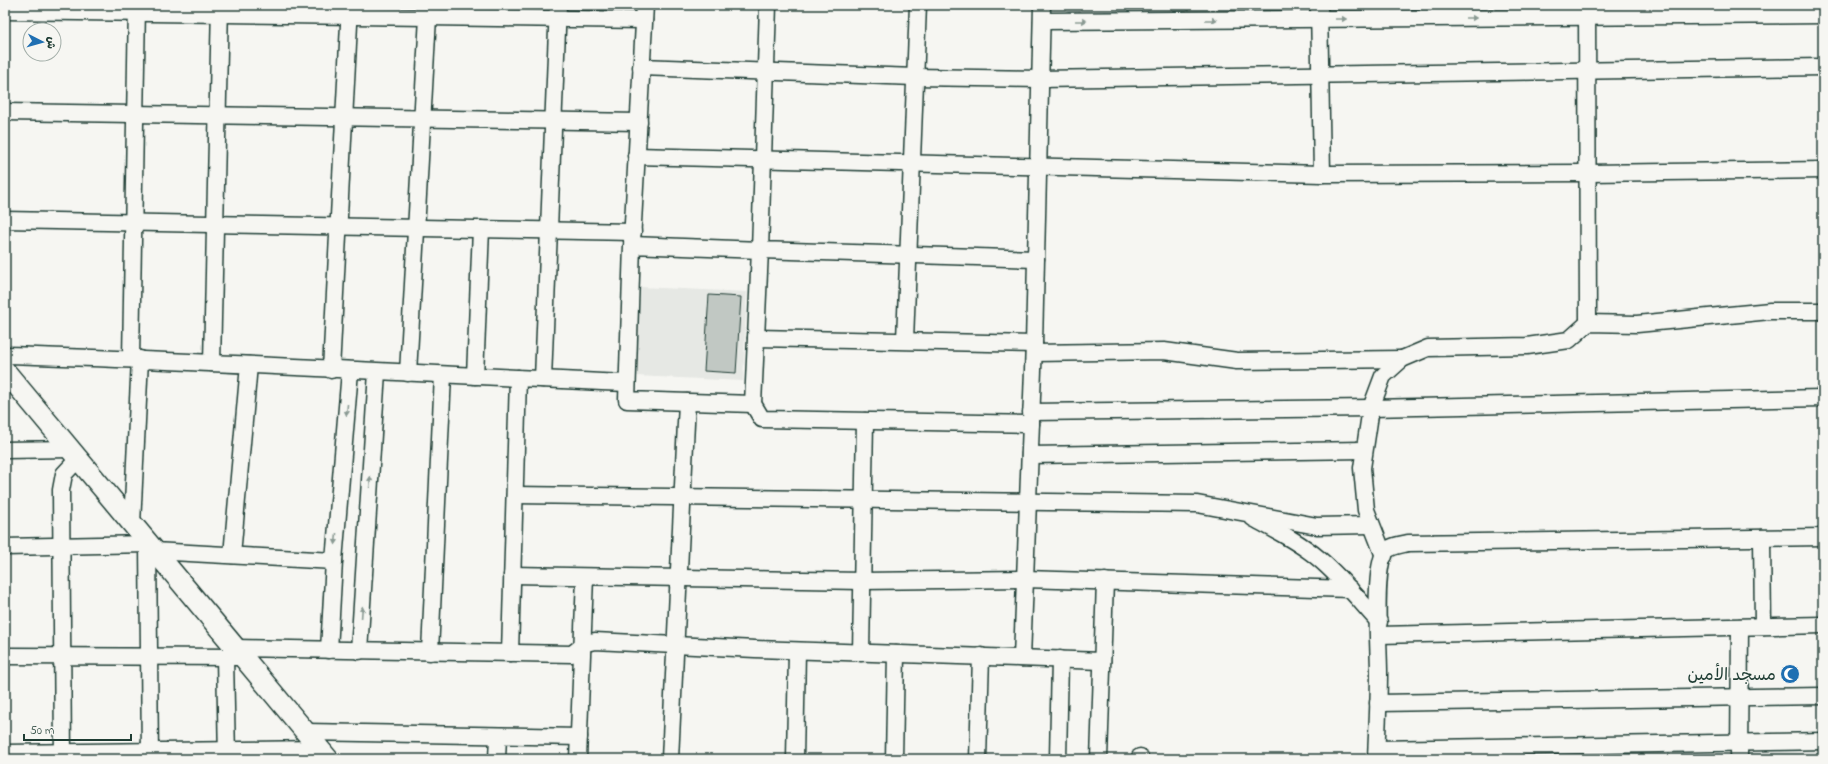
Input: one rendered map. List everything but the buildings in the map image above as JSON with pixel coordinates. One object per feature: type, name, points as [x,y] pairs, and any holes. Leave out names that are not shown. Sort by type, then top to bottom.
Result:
[{"type":"main road","points":[[5,370],[76,454],[312,750]]},
{"type":"street","points":[[768,5],[760,250],[753,404],[762,419],[865,421],[1031,418],[1371,408],[1823,398]]},
{"type":"street","points":[[906,340],[918,5]]},
{"type":"street","points":[[1022,658],[1034,349],[1042,5]]},
{"type":"street","points":[[132,524],[136,359],[133,222],[137,9]]},
{"type":"street","points":[[5,11],[137,9],[350,10],[428,17],[558,12],[644,13],[632,238],[627,400],[753,404]]},
{"type":"street","points":[[212,363],[220,9]]},
{"type":"street","points":[[331,370],[350,10]]},
{"type":"street","points":[[1042,21],[1319,12],[1587,11],[1823,15]]},
{"type":"street","points":[[1587,11],[1588,323]]},
{"type":"street","points":[[543,379],[558,12]]},
{"type":"street","points":[[1319,12],[1322,174]]},
{"type":"street","points":[[408,373],[428,17]]},
{"type":"street","points":[[641,67],[915,77],[1040,79],[1823,67]]},
{"type":"street","points":[[5,112],[639,122]]},
{"type":"street","points":[[636,156],[1322,174],[1823,170]]},
{"type":"street","points":[[5,220],[549,230],[760,250],[1036,259]]},
{"type":"street","points":[[475,376],[481,229]]},
{"type":"street","points":[[1384,556],[1366,510],[1362,475],[1364,450],[1371,408],[1383,376],[1402,359],[1428,348],[1527,346],[1569,340],[1588,323],[1637,324],[1770,311],[1823,311]]},
{"type":"street","points":[[756,338],[906,340],[1034,349],[1164,351],[1237,362],[1402,359]]},
{"type":"street","points":[[5,355],[136,359],[350,371],[627,383]]},
{"type":"street","points":[[232,555],[248,365]]},
{"type":"street","points":[[329,650],[334,561],[350,371]]},
{"type":"street","points":[[359,651],[377,372]]},
{"type":"street","points":[[430,652],[443,375]]},
{"type":"street","points":[[510,653],[518,378]]},
{"type":"street","points":[[670,759],[687,402]]},
{"type":"street","points":[[861,653],[865,421]]},
{"type":"street","points":[[5,450],[76,454],[64,474],[61,490],[63,755]]},
{"type":"street","points":[[1030,455],[1364,450]]},
{"type":"street","points":[[515,495],[1197,504],[1317,526],[1371,525]]},
{"type":"street","points":[[1241,511],[1294,540],[1318,557],[1350,589],[1379,629]]},
{"type":"street","points":[[1823,537],[1408,543],[1392,547],[1386,552],[1380,564],[1378,582],[1379,629],[1377,754],[1740,742],[1823,741]]},
{"type":"street","points":[[1762,538],[1763,626]]},
{"type":"street","points":[[5,547],[151,547],[232,555],[334,561]]},
{"type":"street","points":[[150,755],[149,656],[151,547]]},
{"type":"street","points":[[512,576],[862,581],[1025,579],[1350,589]]},
{"type":"street","points":[[578,759],[585,577]]},
{"type":"street","points":[[1099,759],[1105,581]]},
{"type":"street","points":[[1379,629],[1740,627],[1823,625]]},
{"type":"street","points":[[1739,759],[1740,627]]},
{"type":"street","points":[[5,656],[149,656],[329,650],[572,654],[586,643],[594,641],[797,651],[1102,661]]},
{"type":"street","points":[[795,759],[797,651]]},
{"type":"street","points":[[227,754],[234,654]]},
{"type":"street","points":[[894,759],[896,654]]},
{"type":"street","points":[[978,759],[982,656]]},
{"type":"street","points":[[1058,759],[1060,659]]},
{"type":"street","points":[[1378,703],[1823,696]]},
{"type":"street","points":[[5,753],[63,755],[227,754],[312,750],[498,736],[579,737]]},
{"type":"street","points":[[497,759],[498,736]]},
{"type":"shaded area","points":[[640,287],[747,292],[743,381],[636,376]]},
{"type":"shaded area","points":[[1823,748],[1823,759],[1746,759],[1746,750]]},
{"type":"place","name":"مسجد الأمين","points":[[1790,674]]}]
